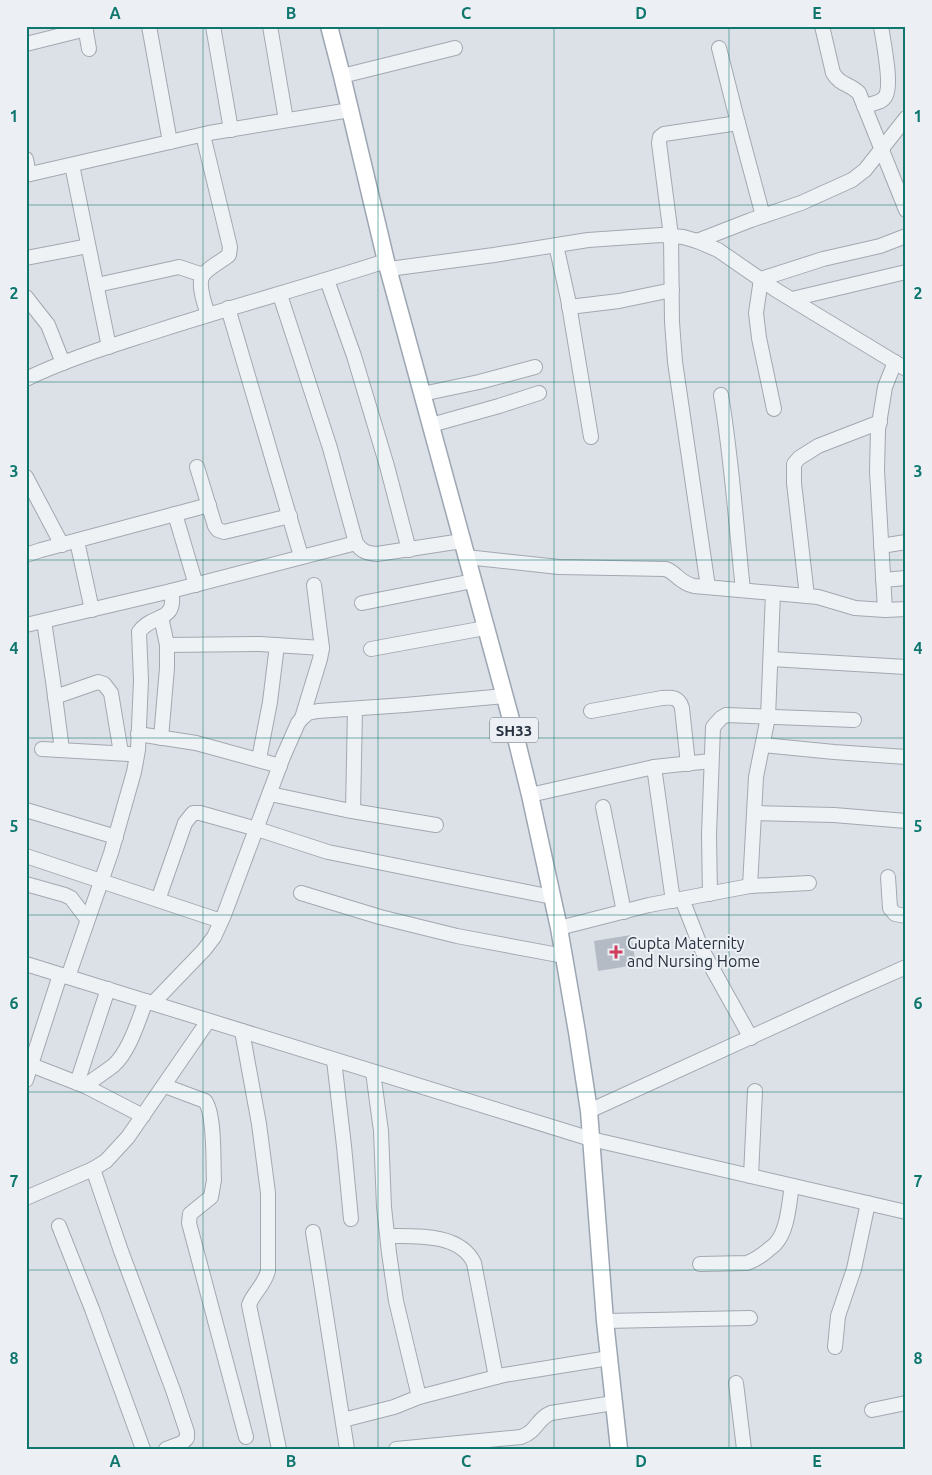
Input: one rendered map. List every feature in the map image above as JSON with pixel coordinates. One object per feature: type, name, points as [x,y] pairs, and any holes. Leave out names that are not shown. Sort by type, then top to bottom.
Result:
[{"type":"main road","name":"SH33","points":[[329,26],[387,265],[530,795],[559,928],[589,1112],[605,1321],[619,1449]]},
{"type":"street","points":[[149,26],[170,142]]},
{"type":"street","points":[[213,26],[231,130]]},
{"type":"street","points":[[270,26],[286,120]]},
{"type":"street","points":[[822,26],[833,73],[837,80],[854,87],[859,93],[882,148],[900,179],[906,210]]},
{"type":"street","points":[[864,106],[878,102],[888,92],[889,82],[881,26]]},
{"type":"street","points":[[26,44],[86,28],[89,49]]},
{"type":"street","points":[[342,76],[455,48]]},
{"type":"street","points":[[719,48],[763,216]]},
{"type":"street","points":[[26,159],[28,175],[203,135],[350,110]]},
{"type":"street","points":[[697,241],[801,203],[852,180],[865,170],[906,118]]},
{"type":"street","points":[[708,587],[675,362],[672,322],[671,236],[659,143],[660,137],[664,134],[738,122]]},
{"type":"street","points":[[203,135],[230,248],[229,255],[203,275],[200,282],[208,315]]},
{"type":"street","points":[[72,165],[109,347]]},
{"type":"street","points":[[26,379],[50,367],[228,308],[387,265],[494,256],[588,240],[661,235],[683,237],[718,250],[792,299],[901,366],[885,386],[880,422],[877,471],[885,610]]},
{"type":"street","points":[[761,279],[823,259],[880,246],[906,236]]},
{"type":"street","points":[[556,245],[592,437]]},
{"type":"street","points":[[26,258],[88,246]]},
{"type":"street","points":[[96,285],[179,267],[203,275]]},
{"type":"street","points":[[792,299],[906,272]]},
{"type":"street","points":[[761,279],[756,312],[774,409]]},
{"type":"street","points":[[327,280],[359,374],[387,466],[409,550]]},
{"type":"street","points":[[569,307],[620,301],[672,290]]},
{"type":"street","points":[[280,295],[330,448],[356,543],[361,550],[368,554],[409,550],[464,549],[559,567],[666,569],[671,571],[685,584],[818,597],[855,608],[906,610]]},
{"type":"street","points":[[26,297],[48,325],[63,363]]},
{"type":"street","points":[[228,308],[302,556]]},
{"type":"street","points":[[422,394],[479,382],[535,367]]},
{"type":"street","points":[[431,425],[539,393]]},
{"type":"street","points":[[721,395],[729,442],[733,501],[743,590]]},
{"type":"street","points":[[807,596],[794,483],[794,464],[799,458],[818,446],[880,422]]},
{"type":"street","points":[[197,467],[215,526],[218,530],[224,532],[290,516]]},
{"type":"street","points":[[26,477],[62,545]]},
{"type":"street","points":[[26,555],[209,505]]},
{"type":"street","points":[[176,514],[196,585]]},
{"type":"street","points":[[77,541],[92,610]]},
{"type":"street","points":[[881,546],[906,542]]},
{"type":"street","points":[[26,625],[172,591],[356,543]]},
{"type":"street","points":[[883,580],[906,578]]},
{"type":"street","points":[[362,602],[473,581]]},
{"type":"street","points":[[302,718],[322,648],[314,585]]},
{"type":"street","points":[[26,1080],[101,880],[116,837],[134,772],[137,754],[141,680],[139,632],[142,627],[169,612],[174,602],[172,591]]},
{"type":"street","points":[[750,886],[756,777],[768,717],[773,593]]},
{"type":"street","points":[[161,617],[167,645],[161,738]]},
{"type":"street","points":[[44,621],[62,750]]},
{"type":"street","points":[[371,649],[485,628]]},
{"type":"street","points":[[167,645],[277,645],[322,648]]},
{"type":"street","points":[[259,759],[270,702],[277,645]]},
{"type":"street","points":[[771,658],[906,667]]},
{"type":"street","points":[[55,697],[98,682],[104,684],[112,693],[121,753]]},
{"type":"street","points":[[81,1084],[114,1064],[121,1057],[149,1002],[204,950],[214,937],[280,766],[298,723],[302,718],[308,714],[318,712],[504,696]]},
{"type":"street","points":[[592,710],[662,698],[676,698],[682,708],[688,764]]},
{"type":"street","points":[[353,811],[354,709]]},
{"type":"street","points":[[710,894],[713,727],[726,715],[854,720]]},
{"type":"street","points":[[138,734],[196,743],[280,766]]},
{"type":"street","points":[[763,745],[906,757]]},
{"type":"street","points":[[42,749],[137,754]]},
{"type":"street","points":[[530,795],[654,768],[712,761]]},
{"type":"street","points":[[654,768],[678,900],[702,950],[751,1038]]},
{"type":"street","points":[[270,794],[436,825]]},
{"type":"street","points":[[603,807],[624,912]]},
{"type":"street","points":[[26,810],[116,837]]},
{"type":"street","points":[[158,900],[185,823],[194,813],[257,829],[328,852],[552,898]]},
{"type":"street","points":[[754,814],[834,815],[906,821]]},
{"type":"street","points":[[26,856],[221,921]]},
{"type":"street","points":[[888,877],[890,908],[896,914],[906,916]]},
{"type":"street","points":[[559,928],[678,900],[750,886],[809,883]]},
{"type":"street","points":[[26,884],[71,898],[87,919]]},
{"type":"street","points":[[301,893],[380,918],[457,936],[564,956]]},
{"type":"street","points":[[26,964],[591,1139],[906,1212]]},
{"type":"street","points":[[589,1112],[906,967]]},
{"type":"street","points":[[81,1084],[108,989]]},
{"type":"street","points":[[28,1198],[93,1169],[106,1161],[116,1151],[165,1086],[208,1021]]},
{"type":"street","points":[[242,1031],[259,1124],[268,1193],[268,1271],[266,1280],[249,1305],[279,1449]]},
{"type":"street","points":[[334,1060],[351,1219]]},
{"type":"street","points":[[31,1065],[81,1084],[143,1116]]},
{"type":"street","points":[[373,1072],[381,1131],[384,1207],[396,1301],[419,1397]]},
{"type":"street","points":[[165,1086],[204,1101],[208,1106],[213,1188],[211,1197],[190,1214],[189,1223],[246,1437]]},
{"type":"street","points":[[751,1176],[755,1091]]},
{"type":"street","points":[[93,1169],[121,1252],[170,1380],[187,1432],[187,1438],[182,1443],[166,1449]]},
{"type":"street","points":[[700,1264],[747,1263],[777,1243],[782,1235],[787,1218],[792,1186]]},
{"type":"street","points":[[836,1347],[838,1316],[854,1268],[868,1203]]},
{"type":"street","points":[[59,1226],[92,1309],[142,1449]]},
{"type":"street","points":[[313,1232],[347,1449]]},
{"type":"street","points":[[388,1236],[424,1236],[435,1238],[456,1245],[472,1257],[496,1378]]},
{"type":"street","points":[[605,1321],[750,1318]]},
{"type":"street","points":[[343,1420],[394,1407],[419,1397],[496,1378],[609,1358]]},
{"type":"street","points":[[736,1383],[744,1449]]},
{"type":"street","points":[[396,1449],[521,1437],[529,1434],[544,1416],[551,1413],[613,1403]]},
{"type":"street","points":[[872,1410],[906,1403]]},
{"type":"building","points":[[631,935],[636,965],[598,971],[594,941]]},
{"type":"place","name":"Gupta Maternity and Nursing Home","points":[[616,952]]}]
